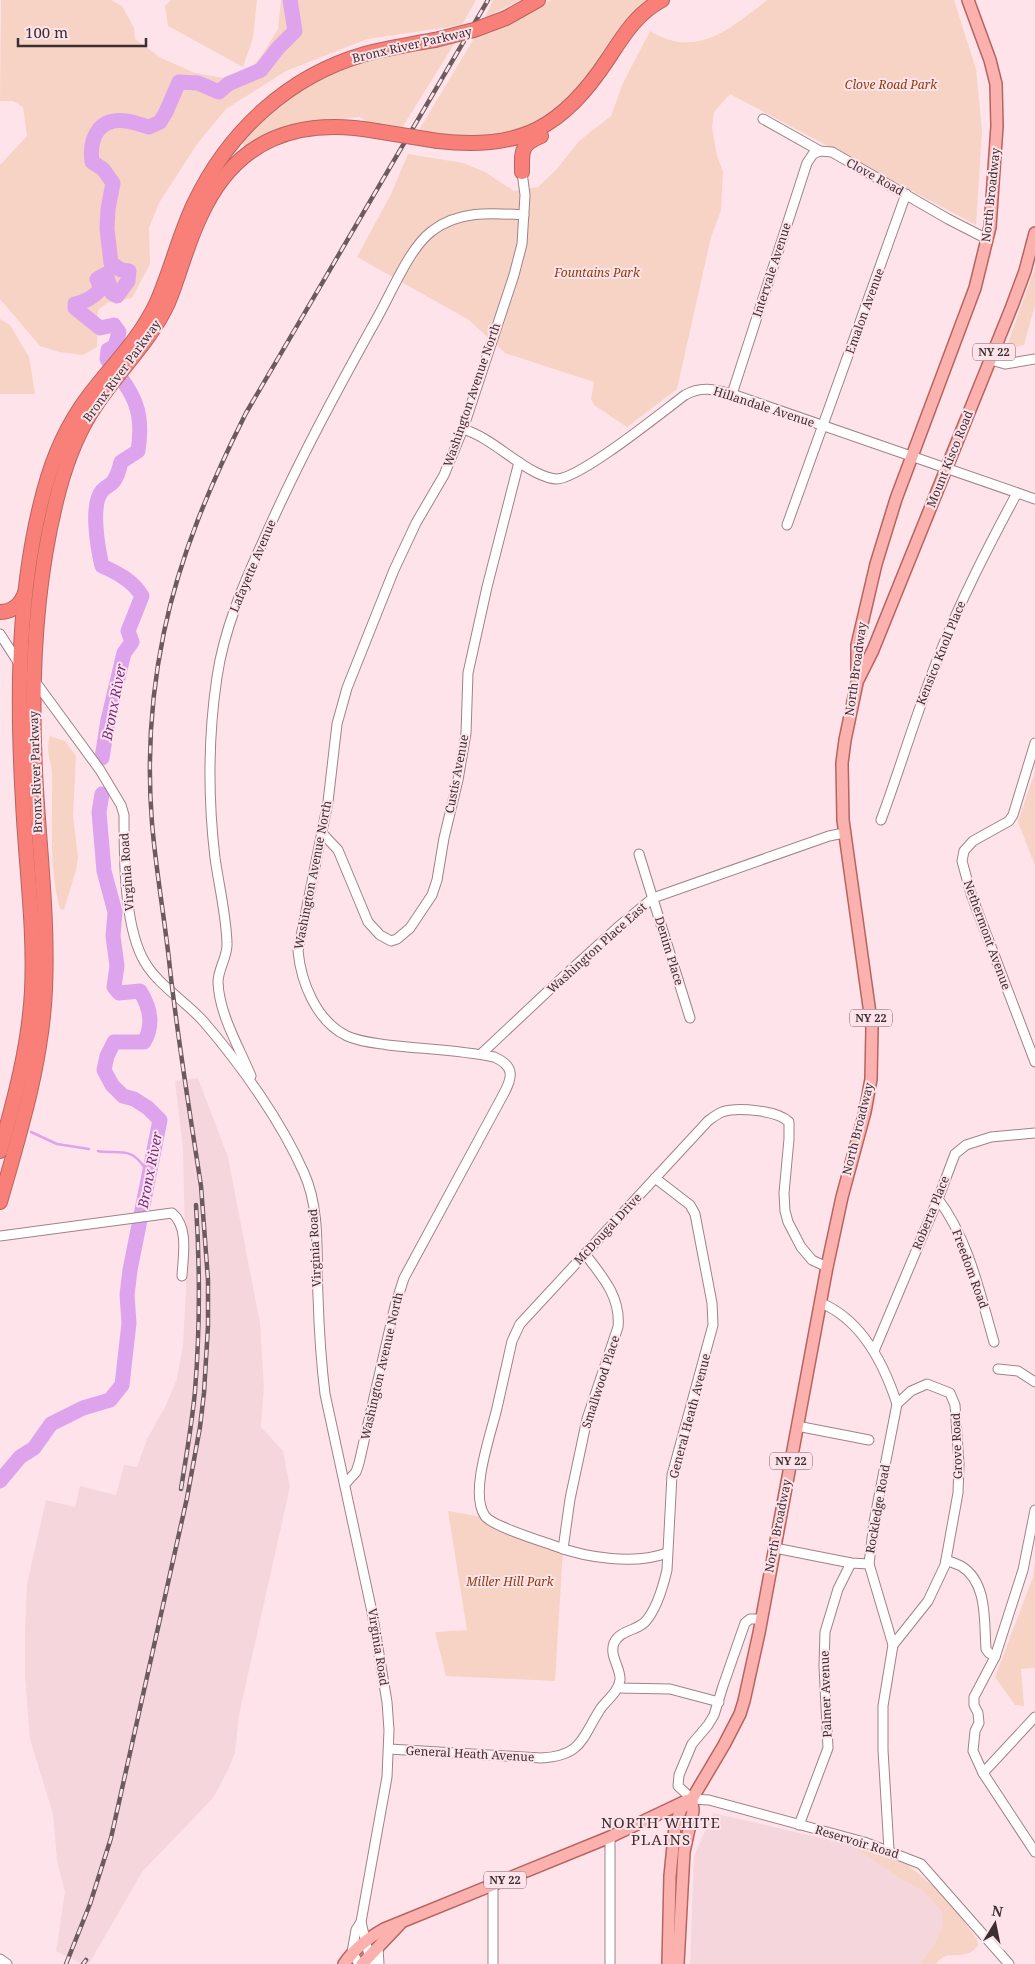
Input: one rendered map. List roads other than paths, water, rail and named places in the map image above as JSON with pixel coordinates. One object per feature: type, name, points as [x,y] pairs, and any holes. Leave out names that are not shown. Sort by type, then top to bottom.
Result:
[{"type":"highway","name":"Bronx River Parkway","points":[[125,361],[155,306],[188,218],[205,183],[231,143],[252,120],[283,94],[326,68],[366,54],[436,40],[474,30],[506,18],[538,0]]},
{"type":"highway","name":"Bronx River Parkway","points":[[0,1151],[22,1068],[32,991],[32,944],[20,757],[21,666],[26,590],[35,530],[53,462],[73,419],[125,361],[146,341],[162,314],[205,206],[222,179],[237,163],[261,144],[300,130],[331,126],[442,142],[486,144],[524,136],[560,116],[588,88],[633,23],[646,10],[662,0]]},
{"type":"highway","points":[[522,172],[522,152],[526,144],[552,130],[564,120],[588,88]]},
{"type":"highway","points":[[442,142],[482,150],[510,151],[515,155],[522,172]]},
{"type":"highway","name":"Bronx River Parkway","points":[[0,1202],[33,1082],[45,1005],[46,943],[34,755],[34,680],[42,579],[56,502],[74,443],[106,383]]},
{"type":"highway","points":[[0,612],[7,612],[17,606],[23,599],[26,590]]},
{"type":"main road","name":"North Broadway","points":[[668,1964],[670,1876],[674,1833],[681,1809],[692,1799],[721,1752],[740,1714],[761,1619],[827,1267],[842,1197],[865,1112],[872,1064],[872,1028],[844,833],[841,806],[842,763],[857,682],[857,645],[876,564],[896,499],[975,288],[987,239],[992,206],[997,126],[996,84],[990,60],[968,0]]},
{"type":"main road","name":"Mount Kisco Road","points":[[857,682],[873,650],[991,360],[1025,271],[1035,233]]},
{"type":"main road","name":"NY 22","points":[[344,1964],[352,1952],[384,1929],[610,1836],[646,1820],[673,1805],[692,1799]]},
{"type":"main road","points":[[678,1964],[684,1852],[693,1811],[692,1799]]},
{"type":"main road","name":"NY 22","points":[[365,1962],[401,1923]]},
{"type":"street","name":"Clove Road","points":[[763,119],[820,151],[832,152],[948,219],[987,239]]},
{"type":"street","name":"Intervale Avenue","points":[[732,394],[807,163],[813,154],[820,151]]},
{"type":"street","name":"Washington Avenue North","points":[[345,1484],[356,1472],[359,1463],[395,1306],[404,1278],[509,1083],[511,1074],[506,1064],[494,1057],[481,1054],[409,1048],[355,1039],[340,1031],[323,1015],[305,986],[300,972],[298,951],[322,833],[337,724],[347,688],[394,570],[416,524],[444,475],[462,429],[514,275],[522,244],[525,195],[522,172]]},
{"type":"street","name":"Emalon Avenue","points":[[787,525],[906,194]]},
{"type":"street","name":"Lafayette Avenue","points":[[255,1088],[224,1011],[218,980],[228,945],[215,856],[210,788],[211,743],[217,675],[232,615],[265,536],[316,429],[404,269],[424,238],[442,224],[460,216],[474,214],[524,215]]},
{"type":"street","points":[[991,360],[1005,364],[1035,359]]},
{"type":"street","name":"Hillandale Avenue","points":[[462,429],[475,433],[544,476],[557,479],[566,477],[602,456],[685,395],[693,391],[710,389],[732,394],[1035,499]]},
{"type":"street","name":"Custis Avenue","points":[[322,833],[338,850],[368,922],[380,935],[391,941],[397,939],[410,928],[424,909],[437,880],[466,733],[468,673],[487,587],[519,462]]},
{"type":"street","name":"Kensico Knoll Place","points":[[881,820],[908,738],[949,631],[964,596],[1017,493]]},
{"type":"street","name":"Virginia Road","points":[[0,634],[21,666],[34,680],[100,770],[121,805],[124,815],[128,903],[136,942],[141,956],[152,973],[204,1022],[255,1088],[292,1148],[305,1175],[312,1200],[316,1236],[321,1358],[325,1394],[363,1563],[387,1702],[389,1749],[387,1778],[361,1922],[356,1930],[352,1952]]},
{"type":"street","name":"Nethermont Avenue","points":[[1035,743],[1013,815],[1009,821],[973,841],[964,851],[962,862],[971,894],[1035,1062]]},
{"type":"street","name":"Washington Place East","points":[[481,1054],[618,927],[653,898],[829,836],[844,833]]},
{"type":"street","name":"Denim Place","points":[[639,854],[690,1018]]},
{"type":"street","name":"McDougal Drive","points":[[563,1549],[503,1527],[485,1516],[481,1505],[480,1482],[484,1459],[512,1341],[520,1324],[708,1121],[721,1113],[729,1111],[761,1111],[786,1119],[790,1125],[784,1193],[788,1222],[796,1239],[812,1260],[827,1267]]},
{"type":"street","name":"Roberta Place","points":[[874,1352],[955,1154],[966,1145],[991,1137],[1035,1133]]},
{"type":"street","name":"General Heath Avenue","points":[[389,1749],[541,1758],[559,1756],[575,1749],[580,1744],[586,1737],[601,1709],[618,1688],[620,1678],[613,1654],[613,1645],[621,1634],[638,1627],[650,1614],[665,1580],[672,1475],[713,1325],[712,1303],[695,1214],[690,1206],[655,1178]]},
{"type":"street","name":"Freedom Road","points":[[938,1199],[958,1233],[970,1263],[994,1342]]},
{"type":"street","points":[[0,1236],[167,1213],[172,1214],[178,1218],[183,1237],[182,1276]]},
{"type":"street","name":"Smallwood Place","points":[[563,1549],[570,1499],[587,1419],[619,1321],[615,1298],[586,1254]]},
{"type":"street","points":[[821,1303],[839,1311],[849,1319],[874,1352],[891,1386],[897,1404]]},
{"type":"street","points":[[998,1369],[1018,1371],[1035,1382]]},
{"type":"street","name":"Grove Road","points":[[893,1645],[928,1601],[946,1560],[958,1493],[959,1464],[955,1405],[950,1393],[927,1384],[911,1391],[897,1404]]},
{"type":"street","name":"Rockledge Road","points":[[889,1850],[883,1750],[883,1715],[887,1674],[893,1645],[865,1564],[897,1404]]},
{"type":"street","points":[[798,1426],[868,1440]]},
{"type":"street","points":[[1035,1510],[1023,1570],[995,1657],[974,1696],[974,1705],[979,1723],[975,1731],[973,1750],[983,1773],[1035,1852]]},
{"type":"street","points":[[774,1548],[865,1564]]},
{"type":"street","points":[[563,1549],[596,1556],[634,1559],[667,1553]]},
{"type":"street","points":[[946,1560],[962,1567],[976,1582],[984,1609],[986,1649],[995,1657]]},
{"type":"street","name":"Palmer Avenue","points":[[799,1825],[828,1748],[824,1666],[825,1632],[838,1589],[851,1563]]},
{"type":"street","points":[[692,1799],[678,1786],[679,1775],[692,1744],[708,1725],[719,1702],[745,1623],[750,1619],[761,1619]]},
{"type":"street","points":[[618,1688],[670,1689],[719,1702]]},
{"type":"street","points":[[983,1773],[1035,1717]]},
{"type":"street","name":"Reservoir Road","points":[[692,1799],[709,1800],[889,1850],[920,1864],[1009,1964]]},
{"type":"street","points":[[610,1836],[610,1964]]},
{"type":"street","points":[[493,1885],[493,1964]]},
{"type":"street","name":"Virginia Road","points":[[361,1922],[364,1928],[365,1962]]},
{"type":"street","points":[[378,1947],[379,1964]]},
{"type":"street","points":[[352,1952],[365,1962]]},
{"type":"street","points":[[0,1959],[8,1964]]},
{"type":"waterway","name":"Bronx River","points":[[102,758],[108,720],[124,653],[132,642],[128,631],[142,596],[125,578],[102,566],[96,527],[96,506],[102,491],[115,480],[121,462],[138,451],[140,423],[130,391],[107,359],[108,350],[115,346],[119,332],[114,325],[100,328],[75,308],[75,304],[90,298],[101,289],[97,279],[106,274],[112,293],[117,296],[128,281],[129,271],[121,270],[111,263],[107,229],[108,209],[113,183],[103,169],[92,162],[92,145],[97,131],[108,122],[126,121],[149,127],[160,122],[179,82],[198,83],[219,92],[228,84],[261,70],[278,48],[295,31],[290,0]]},
{"type":"waterway","name":"Bronx River","points":[[0,1481],[20,1457],[34,1448],[51,1424],[83,1408],[110,1400],[122,1385],[129,1323],[127,1295],[130,1270],[160,1120],[148,1108],[134,1099],[123,1096],[112,1085],[104,1070],[107,1056],[114,1042],[144,1042],[149,1029],[150,1016],[140,991],[119,993],[114,987],[117,966],[113,936],[115,912],[104,871],[99,812],[102,794]]},
{"type":"waterway","points":[[31,1132],[57,1144],[89,1149]]},
{"type":"waterway","points":[[98,1151],[127,1153],[139,1160],[149,1172]]},
{"type":"railway","points":[[66,1964],[90,1904],[111,1838],[187,1498],[204,1393],[208,1326],[208,1280],[201,1186],[184,1078],[152,823],[151,727],[156,679],[164,632],[179,575],[198,520],[246,413],[488,0]]},
{"type":"railway","points":[[181,1489],[197,1368],[199,1298],[196,1205]]},
{"type":"railway","points":[[83,1964],[86,1960]]},
{"type":"district","name":"NORTH WHITE PLAINS","points":[[661,1832]]},
{"type":"park label","name":"Clove Road Park","points":[[891,85]]},
{"type":"park label","name":"Fountains Park","points":[[597,273]]},
{"type":"park label","name":"Miller Hill Park","points":[[510,1582]]}]
